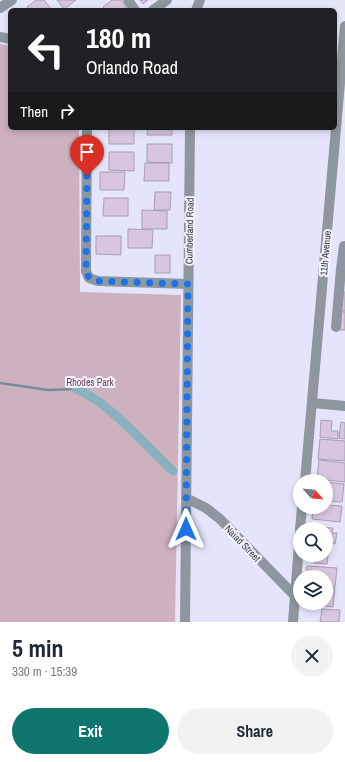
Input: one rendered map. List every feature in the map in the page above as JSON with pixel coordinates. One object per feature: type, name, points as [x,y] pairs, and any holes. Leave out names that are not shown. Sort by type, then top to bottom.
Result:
[{"type":"street","points":[[0,8],[12,0]]},
{"type":"street","points":[[156,8],[167,0]]},
{"type":"street","name":"11th Avenue","points":[[337,91],[341,41],[345,26]]},
{"type":"street","points":[[87,130],[86,271],[89,278],[98,281],[188,284]]},
{"type":"street","name":"Cumberland Road","points":[[185,622],[190,130]]},
{"type":"street","name":"11th Avenue","points":[[306,474],[334,130]]},
{"type":"street","points":[[336,327],[343,269],[344,246]]},
{"type":"street","points":[[312,403],[345,406]]},
{"type":"street","name":"Naiad Street","points":[[186,498],[206,508],[220,518],[293,594]]},
{"type":"street","points":[[293,610],[293,622]]},
{"type":"green space","name":"Rhodes Park","points":[[0,44],[8,46],[8,130],[79,130],[80,292],[181,295],[175,622],[0,622]]},
{"type":"building","points":[[36,0],[44,0],[50,8],[28,8]]},
{"type":"building","points":[[57,0],[76,0],[65,8],[63,8]]},
{"type":"building","points":[[112,0],[121,0],[127,8],[104,8]]},
{"type":"building","points":[[140,0],[148,0],[143,4]]},
{"type":"building","points":[[109,130],[134,130],[134,144],[109,144]]},
{"type":"building","points":[[148,130],[172,130],[172,135],[147,135]]},
{"type":"building","points":[[147,144],[172,144],[172,163],[147,162]]},
{"type":"building","points":[[109,152],[134,152],[134,171],[109,170]]},
{"type":"building","points":[[145,163],[169,163],[169,181],[144,181]]},
{"type":"building","points":[[100,172],[125,172],[124,190],[100,190]]},
{"type":"building","points":[[155,192],[171,192],[170,210],[154,210]]},
{"type":"building","points":[[104,198],[128,198],[128,216],[103,216]]},
{"type":"building","points":[[142,210],[167,211],[167,229],[142,229]]},
{"type":"building","points":[[128,229],[153,230],[152,248],[128,248]]},
{"type":"building","points":[[96,236],[121,236],[121,255],[96,254]]},
{"type":"building","points":[[155,255],[170,255],[170,273],[155,273]]},
{"type":"building","points":[[339,292],[345,292],[345,311],[339,310]]},
{"type":"building","points":[[341,312],[345,312],[345,330],[340,330]]},
{"type":"building","points":[[321,420],[332,421],[331,431],[338,431],[338,439],[320,437]]},
{"type":"building","points":[[341,422],[345,423],[345,439],[339,438]]},
{"type":"building","points":[[320,439],[345,441],[345,461],[318,459]]},
{"type":"building","points":[[319,460],[345,463],[345,482],[333,481],[333,474],[318,474]]},
{"type":"building","points":[[333,483],[344,484],[342,502],[333,501]]},
{"type":"building","points":[[333,505],[342,506],[340,522],[312,519],[312,514],[333,514]]},
{"type":"building","points":[[333,533],[337,533],[335,544],[333,544]]},
{"type":"building","points":[[314,562],[327,562],[327,564]]},
{"type":"building","points":[[307,566],[337,568],[335,587],[333,587],[333,570],[306,570]]},
{"type":"building","points":[[333,588],[335,588],[333,607]]},
{"type":"building","points":[[322,610],[340,610],[339,622],[320,622]]},
{"type":"waterway","points":[[0,383],[48,390],[76,389]]},
{"type":"waterway","points":[[76,389],[88,395],[114,414],[173,471]]},
{"type":"route","points":[[87,176],[86,271],[89,278],[98,281],[188,284],[186,529]]}]
